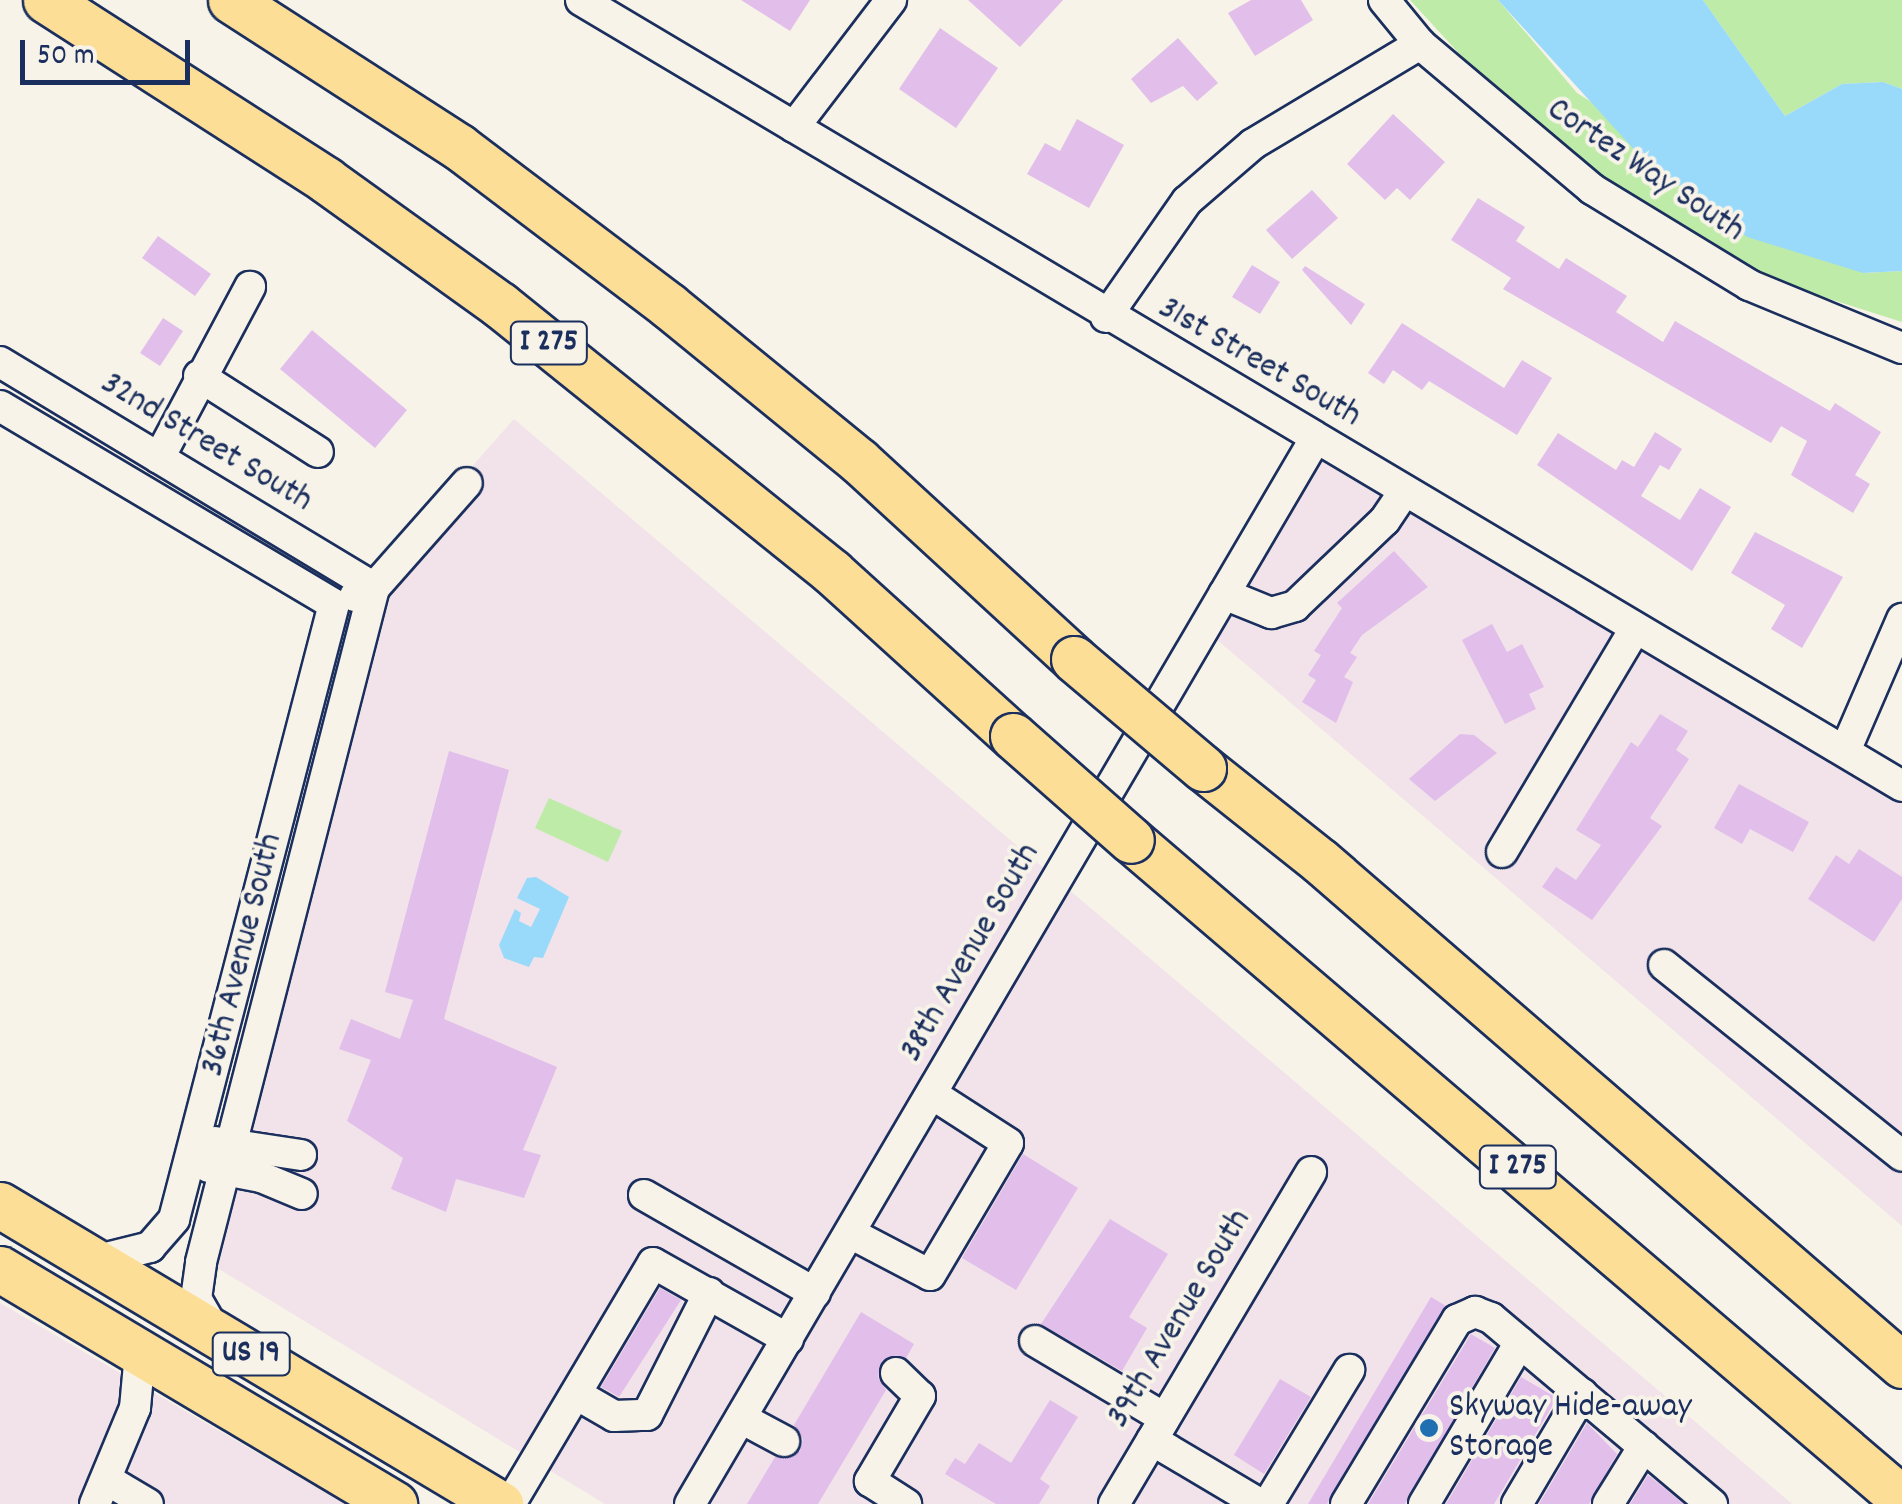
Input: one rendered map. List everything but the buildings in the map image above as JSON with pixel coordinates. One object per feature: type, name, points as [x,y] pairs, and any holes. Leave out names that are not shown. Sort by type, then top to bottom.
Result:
[{"type":"highway","name":"I 275","points":[[46,0],[326,180],[500,305],[804,548],[1131,840],[1902,1499]]},
{"type":"highway","points":[[231,0],[459,147],[669,306],[859,460],[1074,659],[1334,874],[1902,1365]]},
{"type":"highway","name":"US 19","points":[[0,1206],[500,1504]]},
{"type":"highway","points":[[0,1241],[118,1306],[140,1309],[161,1300]]},
{"type":"highway","name":"US 19","points":[[0,1269],[394,1504]]},
{"type":"highway","points":[[140,1353],[174,1347],[192,1352],[359,1446],[419,1454]]},
{"type":"street","name":"31st Street South","points":[[581,0],[1106,317],[1902,786]]},
{"type":"street","points":[[794,127],[891,0]]},
{"type":"street","name":"Cortez Way South","points":[[1384,0],[1420,44],[1547,154],[1664,236],[1749,285],[1902,348]]},
{"type":"street","points":[[1106,317],[1200,190],[1290,119],[1420,44]]},
{"type":"street","points":[[159,458],[250,287]]},
{"type":"street","name":"32nd Street South","points":[[0,362],[374,588]]},
{"type":"street","points":[[200,376],[318,452]]},
{"type":"street","name":"32nd Street South","points":[[0,406],[334,604]]},
{"type":"street","name":"38th Avenue South","points":[[690,1504],[1316,439]]},
{"type":"street","name":"36th Avenue South","points":[[94,1261],[135,1255],[164,1235],[195,1152],[274,853],[334,604],[374,588],[467,483]]},
{"type":"street","points":[[1224,594],[1271,613],[1295,606],[1386,520],[1404,492]]},
{"type":"street","name":"36th Avenue South","points":[[219,1335],[196,1299],[374,588]]},
{"type":"street","points":[[1845,751],[1902,619]]},
{"type":"street","points":[[1502,852],[1635,629]]},
{"type":"street","points":[[274,853],[308,856]]},
{"type":"street","points":[[1664,966],[1902,1156]]},
{"type":"street","points":[[850,1234],[930,1275],[1008,1144],[932,1094]]},
{"type":"street","points":[[195,1152],[230,1157],[300,1155]]},
{"type":"street","points":[[230,1157],[302,1194]]},
{"type":"street","name":"39th Avenue South","points":[[1114,1504],[1311,1172]]},
{"type":"street","points":[[644,1195],[815,1293]]},
{"type":"street","points":[[510,1504],[654,1263],[788,1339]]},
{"type":"street","points":[[576,1394],[614,1416],[647,1414],[709,1293]]},
{"type":"street","points":[[1346,1504],[1457,1320],[1475,1312],[1520,1342],[1706,1502]]},
{"type":"street","points":[[1035,1342],[1260,1504]]},
{"type":"street","points":[[1424,1504],[1520,1342]]},
{"type":"street","points":[[140,1353],[135,1408],[102,1492],[148,1504]]},
{"type":"street","points":[[1268,1504],[1349,1370]]},
{"type":"street","points":[[896,1374],[920,1396],[863,1493],[906,1504]]},
{"type":"street","points":[[1517,1504],[1582,1394]]},
{"type":"street","points":[[742,1418],[784,1442]]},
{"type":"street","points":[[1608,1504],[1644,1446]]},
{"type":"shaded area","points":[[514,419],[1047,871],[674,1504],[605,1504],[214,1266],[237,1184],[310,1210],[318,1189],[256,1156],[310,1170],[315,1147],[250,1131],[385,598],[484,483],[469,470]]},
{"type":"shaded area","points":[[1321,456],[1617,632],[1485,855],[1506,868],[1640,646],[1902,799],[1902,1226],[1214,637]]},
{"type":"shaded area","points":[[1067,888],[1792,1504],[1129,1504],[1328,1169],[1306,1155],[1098,1504],[704,1504]]},
{"type":"shaded area","points":[[0,1303],[345,1504],[0,1504]]},
{"type":"green space","points":[[1410,0],[1498,0],[1577,93],[1863,273],[1902,271],[1902,322],[1773,281],[1599,179],[1510,109]]},
{"type":"green space","points":[[1703,0],[1902,0],[1902,89],[1883,82],[1842,84],[1785,116]]},
{"type":"green space","points":[[549,798],[622,831],[608,862],[535,828]]},
{"type":"water","points":[[1498,0],[1703,0],[1785,116],[1842,84],[1883,82],[1902,89],[1902,271],[1863,273],[1747,237],[1639,155]]},
{"type":"water","points":[[536,877],[569,897],[543,958],[534,957],[529,967],[504,958],[499,945],[515,909],[521,913],[519,921],[531,927],[540,909],[517,898],[527,878]]},
{"type":"place","name":"Skyway Hide-away Storage","points":[[1429,1428]]}]
